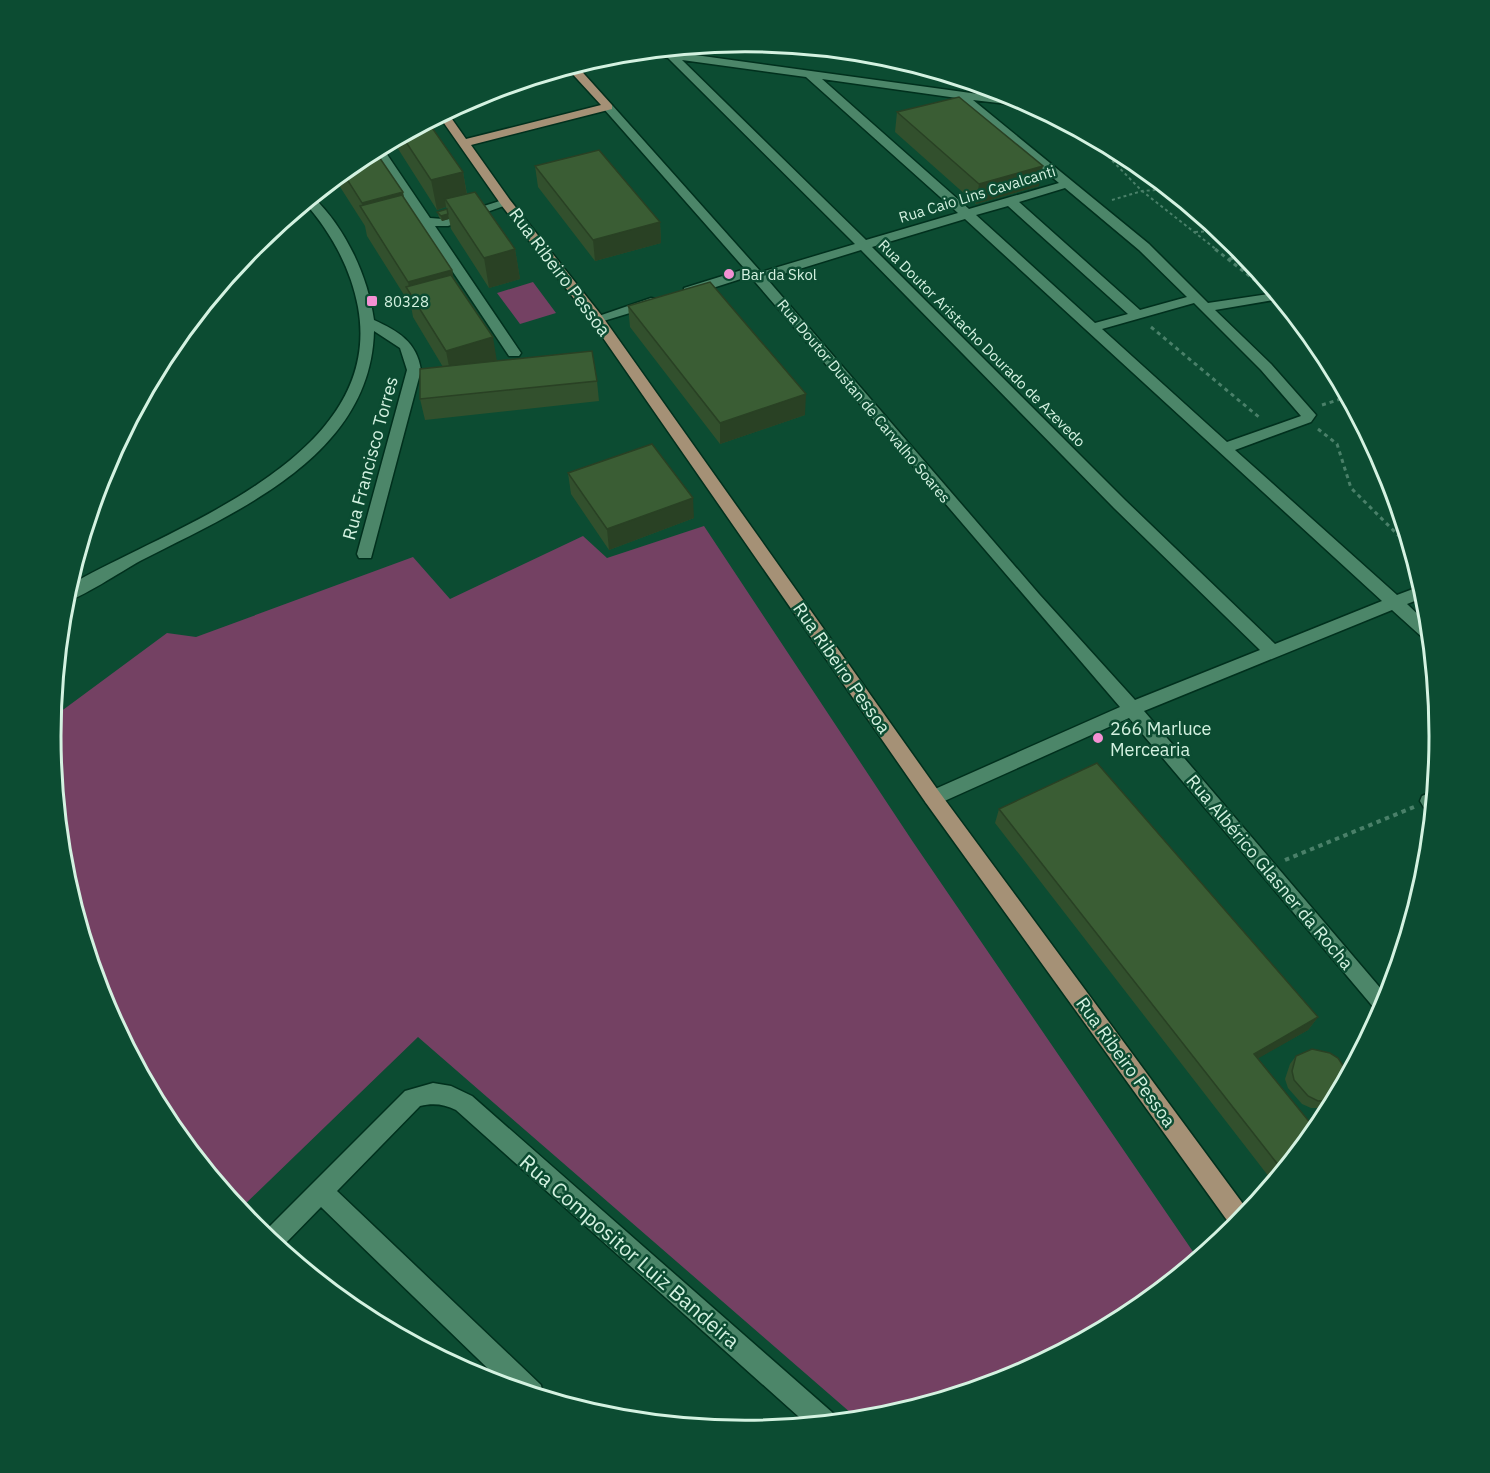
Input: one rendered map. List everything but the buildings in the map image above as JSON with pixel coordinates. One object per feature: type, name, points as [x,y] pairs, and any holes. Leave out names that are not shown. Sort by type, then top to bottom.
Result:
[{"type":"main road","name":"Rua Doutor Dustan de Carvalho Soares","points":[[578,74],[608,107]]},
{"type":"main road","points":[[463,143],[608,107]]},
{"type":"main road","name":"Rua Ribeiro Pessoa","points":[[448,121],[498,205],[597,319],[933,798],[1235,1213]]},
{"type":"street","name":"Rua Doutor Aristacho Dourado de Azevedo","points":[[673,56],[755,135],[1065,451],[1272,651]]},
{"type":"street","points":[[678,56],[995,100]]},
{"type":"street","points":[[810,75],[968,214],[1419,624]]},
{"type":"street","points":[[955,86],[955,95]]},
{"type":"street","points":[[955,95],[1092,203],[1202,303],[1306,414],[1275,430],[1225,448]]},
{"type":"street","name":"Rua Doutor Dustan de Carvalho Soares","points":[[608,107],[755,274],[928,477],[1132,708]]},
{"type":"street","points":[[382,157],[514,352]]},
{"type":"street","name":"Rua Caio Lins Cavalcanti","points":[[597,319],[669,297],[863,247],[1067,184]]},
{"type":"street","points":[[1010,201],[1137,315]]},
{"type":"street","points":[[427,222],[444,223],[498,205]]},
{"type":"street","name":"Rua Francisco Torres","points":[[78,586],[240,505],[283,475],[337,421],[356,388],[368,353],[369,323],[362,293],[339,239],[323,214],[315,206]]},
{"type":"street","points":[[1092,328],[1137,315],[1202,303],[1268,297]]},
{"type":"street","name":"Rua Francisco Torres","points":[[365,554],[414,370],[413,358],[406,344],[398,336],[369,323]]},
{"type":"street","points":[[933,798],[1132,708],[1414,594]]},
{"type":"street","name":"Rua Albérico Glasner da Rocha","points":[[1132,708],[1377,998]]},
{"type":"street","name":"Rua Compositor Luiz Bandeira","points":[[320,1190],[413,1098],[429,1092],[448,1094],[464,1103],[818,1416]]},
{"type":"street","points":[[277,1235],[320,1190],[519,1382]]},
{"type":"path","points":[[1110,159],[1142,191],[1250,276]]},
{"type":"path","points":[[1092,203],[1155,190]]},
{"type":"path","points":[[1194,232],[1206,231]]},
{"type":"path","points":[[1228,259],[1234,258]]},
{"type":"path","points":[[1137,315],[1275,430]]},
{"type":"path","points":[[1340,400],[1306,414],[1337,444],[1351,488],[1399,536]]},
{"type":"path","points":[[1266,868],[1425,805]]},
{"type":"shaded area","points":[[533,282],[556,313],[520,324],[497,293]]},
{"type":"shaded area","points":[[704,526],[913,842],[1194,1253],[1125,1305],[1048,1350],[965,1384],[922,1397],[850,1412],[418,1037],[246,1203],[202,1153],[176,1117],[132,1039],[97,956],[84,914],[67,826],[62,781],[62,711],[167,633],[196,637],[413,557],[450,599],[583,536],[607,558]]},
{"type":"place","name":"Bar da Skol","points":[[729,274]]},
{"type":"place","name":"80328","points":[[372,301]]},
{"type":"place","name":"266 Marluce Mercearia","points":[[1098,738]]}]
